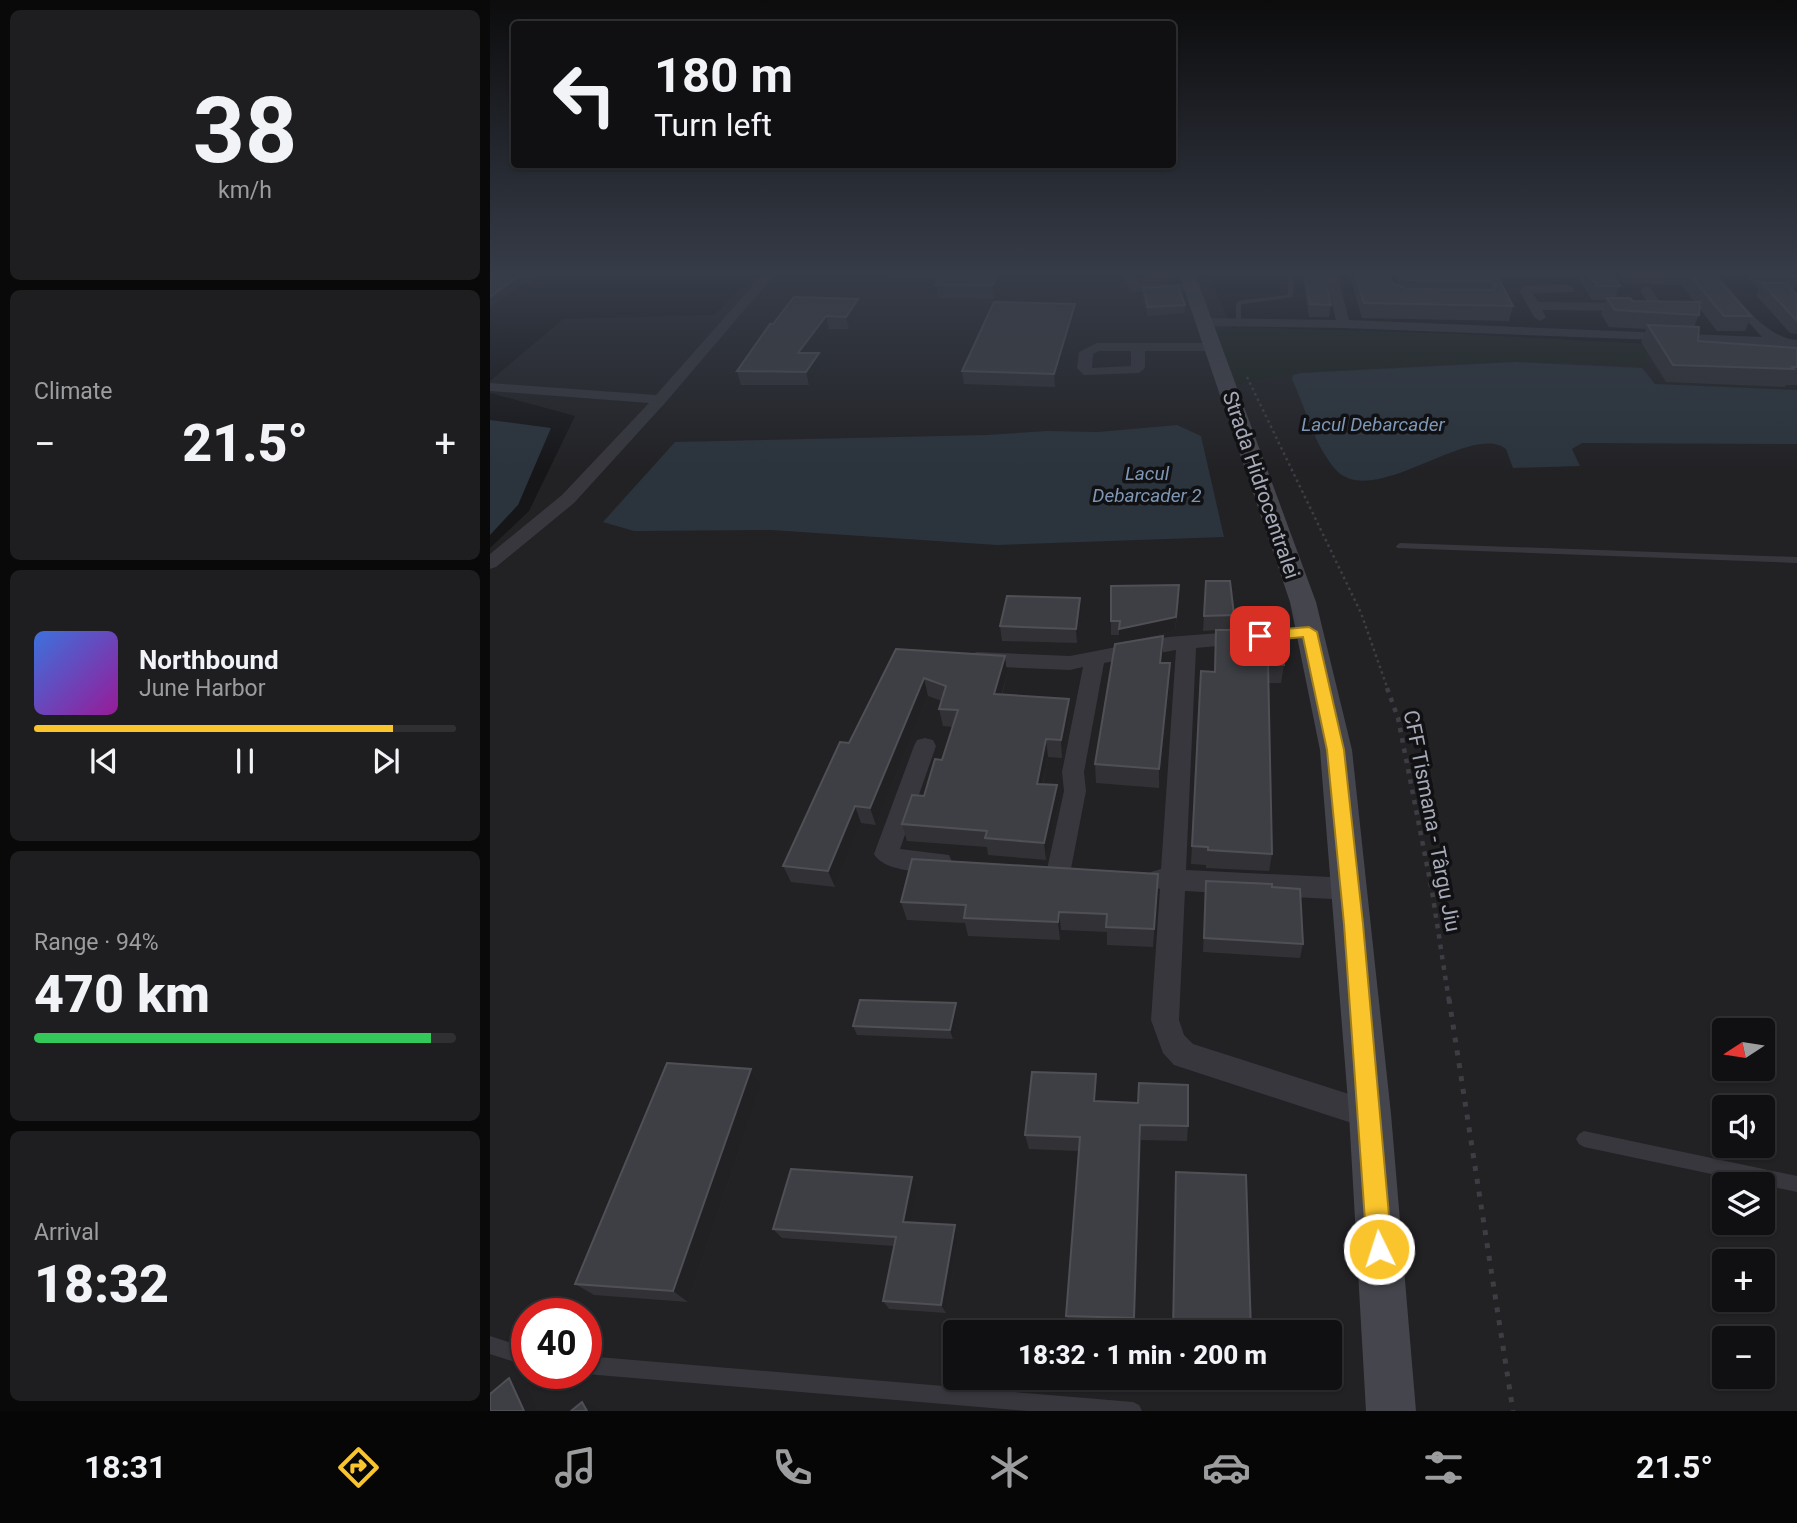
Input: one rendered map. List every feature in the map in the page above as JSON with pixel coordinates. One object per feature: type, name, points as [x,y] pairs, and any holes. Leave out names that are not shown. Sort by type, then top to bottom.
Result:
[{"type":"street","points":[[490,563],[568,499],[712,340]]},
{"type":"street","points":[[1138,347],[1176,340]]},
{"type":"street","name":"Strada Hidrocentralei","points":[[1209,340],[1263,483],[1303,603],[1336,750],[1370,1114],[1391,1411]]},
{"type":"street","points":[[1744,340],[1793,345]]},
{"type":"street","points":[[490,387],[660,400]]},
{"type":"street","points":[[968,659],[1070,663],[1095,660],[1117,652],[1186,643],[1309,632]]},
{"type":"street","points":[[1186,643],[1165,1020],[1173,1043],[1184,1055],[1370,1114]]},
{"type":"street","points":[[1030,871],[1069,874],[1075,791],[1073,772],[1095,660]]},
{"type":"street","points":[[925,746],[886,854],[893,858],[962,864]]},
{"type":"street","points":[[1133,878],[1350,890]]},
{"type":"lane","points":[[1400,546],[1797,560]]},
{"type":"lane","points":[[1584,1139],[1797,1184]]},
{"type":"lane","points":[[490,1345],[511,1352]]},
{"type":"lane","points":[[602,1366],[1133,1411]]},
{"type":"path","name":"CFF Tismana - Târgu Jiu","points":[[1244,370],[1361,614],[1398,718],[1432,891],[1513,1411]]},
{"type":"shaded area","points":[[538,340],[1418,340],[1797,354],[1797,1411],[490,1411],[490,548],[529,511],[575,416],[490,393],[490,381]]},
{"type":"shaded area","points":[[1219,340],[1573,340],[1707,347],[1712,356],[1643,354],[1652,367],[1516,361],[1300,372],[1237,384]]},
{"type":"water","name":"Lacul Debarcader","points":[[1516,362],[1642,368],[1655,384],[1797,390],[1797,444],[1582,443],[1572,449],[1580,466],[1513,468],[1506,449],[1491,443],[1471,446],[1375,480],[1354,480],[1337,471],[1322,450],[1292,379],[1293,375],[1301,373]]},
{"type":"water","points":[[490,420],[551,428],[518,505],[490,535]]},
{"type":"water","name":"Lacul Debarcader 2","points":[[1177,425],[1201,436],[1224,537],[997,545],[771,530],[634,531],[603,522],[675,442],[986,435],[1047,431],[1098,432]]},
{"type":"building","points":[[759,340],[808,340],[798,353],[819,353],[806,372],[737,371]]},
{"type":"building","points":[[976,340],[1064,340],[1054,374],[962,371]]},
{"type":"building","points":[[1657,340],[1698,340],[1797,348],[1797,367],[1792,367],[1794,369],[1673,365]]},
{"type":"building","points":[[1206,581],[1230,581],[1234,615],[1204,616]]},
{"type":"building","points":[[1179,585],[1176,617],[1119,629],[1120,621],[1111,621],[1111,586]]},
{"type":"building","points":[[1007,596],[1080,598],[1076,629],[1000,626]]},
{"type":"building","points":[[1216,630],[1282,630],[1284,665],[1268,664],[1272,854],[1208,850],[1208,847],[1192,846],[1201,671],[1215,672]]},
{"type":"building","points":[[1163,636],[1160,663],[1170,663],[1159,769],[1095,764],[1115,644]]},
{"type":"building","points":[[896,649],[1005,656],[994,694],[1069,699],[1061,740],[1046,739],[1037,784],[1057,785],[1044,843],[985,838],[987,831],[902,824],[912,795],[924,796],[935,759],[942,760],[958,710],[939,709],[946,686],[924,678],[870,808],[855,806],[828,871],[783,866],[840,742],[849,743]]},
{"type":"building","points":[[912,859],[1158,874],[1154,929],[1106,927],[1107,914],[1059,912],[1058,922],[964,918],[966,905],[901,902]]},
{"type":"building","points":[[1206,881],[1272,884],[1272,887],[1300,889],[1303,944],[1204,938]]},
{"type":"building","points":[[860,1000],[956,1003],[950,1030],[853,1026]]},
{"type":"building","points":[[667,1063],[751,1069],[673,1291],[575,1284]]},
{"type":"building","points":[[1032,1072],[1096,1074],[1094,1101],[1138,1103],[1139,1083],[1188,1085],[1188,1126],[1140,1125],[1134,1318],[1066,1316],[1080,1137],[1025,1135]]},
{"type":"building","points":[[791,1169],[912,1177],[903,1222],[955,1225],[941,1305],[883,1301],[896,1237],[773,1229]]},
{"type":"building","points":[[1176,1172],[1246,1175],[1251,1320],[1173,1320]]},
{"type":"building","points":[[509,1378],[511,1389],[514,1389],[524,1411],[490,1411],[490,1394]]},
{"type":"building","points":[[582,1402],[587,1411],[571,1411]]},
{"type":"route","points":[[1260,636],[1309,632],[1336,750],[1370,1114],[1379,1249]]}]
